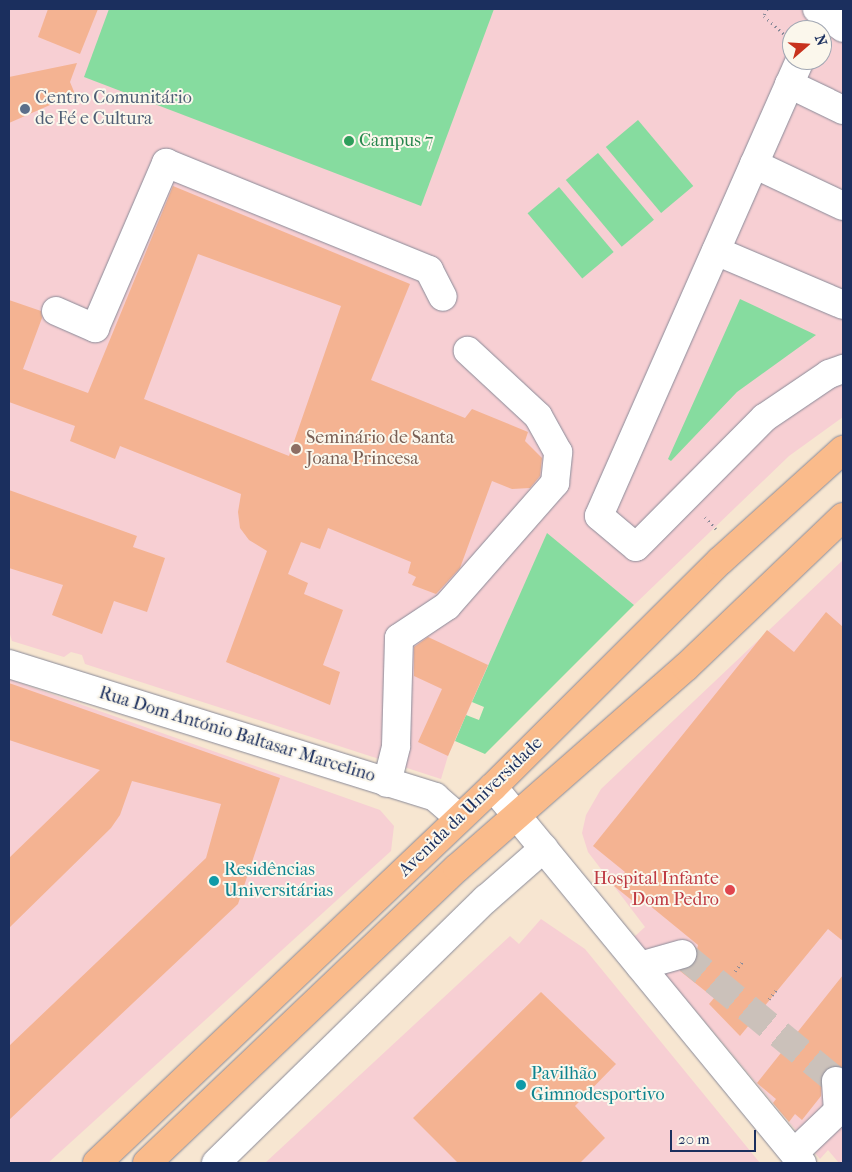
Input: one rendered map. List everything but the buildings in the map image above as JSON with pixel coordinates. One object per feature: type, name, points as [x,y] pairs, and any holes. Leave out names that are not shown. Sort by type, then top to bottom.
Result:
[{"type":"main road","name":"Avenida da Universidade","points":[[97,1163],[493,787],[720,561],[843,450]]},
{"type":"main road","name":"Avenida da Universidade","points":[[147,1163],[517,813],[692,661],[843,517]]},
{"type":"street","points":[[824,14],[843,28]]},
{"type":"street","points":[[843,110],[795,72],[599,516],[636,547],[764,418],[830,374],[843,369]]},
{"type":"street","points":[[56,311],[95,328],[166,163],[429,270],[443,297]]},
{"type":"street","points":[[754,164],[843,206]]},
{"type":"street","points":[[716,250],[843,305]]},
{"type":"street","points":[[387,782],[396,746],[399,638],[447,606],[555,483],[558,452],[538,416],[468,351]]},
{"type":"street","name":"Rua Dom António Baltasar Marcelino","points":[[9,664],[435,798],[459,818]]},
{"type":"street","points":[[493,787],[517,813],[798,1158],[841,1114],[836,1081]]},
{"type":"street","points":[[216,1163],[486,899],[544,848]]},
{"type":"street","points":[[640,966],[682,954]]},
{"type":"path","points":[[768,9],[764,16],[782,32]]},
{"type":"path","points":[[704,516],[723,536]]},
{"type":"path","points":[[734,971],[743,960]]},
{"type":"path","points":[[769,999],[777,988]]},
{"type":"shaded area","name":"Seminário de Santa Joana Princesa","points":[[9,9],[843,9],[843,417],[789,456],[634,605],[547,534],[448,756],[441,779],[85,664],[82,655],[71,652],[64,657],[12,641],[9,631]]},
{"type":"shaded area","name":"Hospital Infante Dom Pedro","points":[[843,560],[843,1163],[839,1163],[828,1150],[820,1159],[634,937],[645,927],[588,852],[582,833],[586,815],[601,789]]},
{"type":"shaded area","points":[[9,679],[380,810],[394,826],[391,851],[48,1163],[9,1163]]},
{"type":"shaded area","points":[[541,919],[585,949],[760,1163],[265,1163],[510,936],[519,944]]},
{"type":"green space","name":"Campus 7","points":[[109,9],[494,9],[421,206],[84,77]]},
{"type":"green space","points":[[638,120],[693,186],[661,213],[606,147]]},
{"type":"green space","points":[[598,153],[654,220],[622,247],[566,180]]},
{"type":"green space","points":[[559,187],[614,252],[582,278],[528,213]]},
{"type":"green space","points":[[740,299],[816,335],[737,392],[671,461],[668,459]]},
{"type":"green space","points":[[547,533],[634,605],[485,754],[455,741],[466,715],[479,720],[484,707],[472,702]]},
{"type":"tunnel","points":[[682,954],[836,1081]]},
{"type":"place","name":"Centro Comunitário de Fé e Cultura","points":[[25,109]]},
{"type":"place","name":"Campus 7","points":[[349,141]]},
{"type":"place","name":"Seminário de Santa Joana Princesa","points":[[296,449]]},
{"type":"place","name":"Residências Universitárias","points":[[214,881]]},
{"type":"place","name":"Hospital Infante Dom Pedro","points":[[730,890]]},
{"type":"place","name":"Pavilhão Gimnodesportivo","points":[[521,1085]]}]
